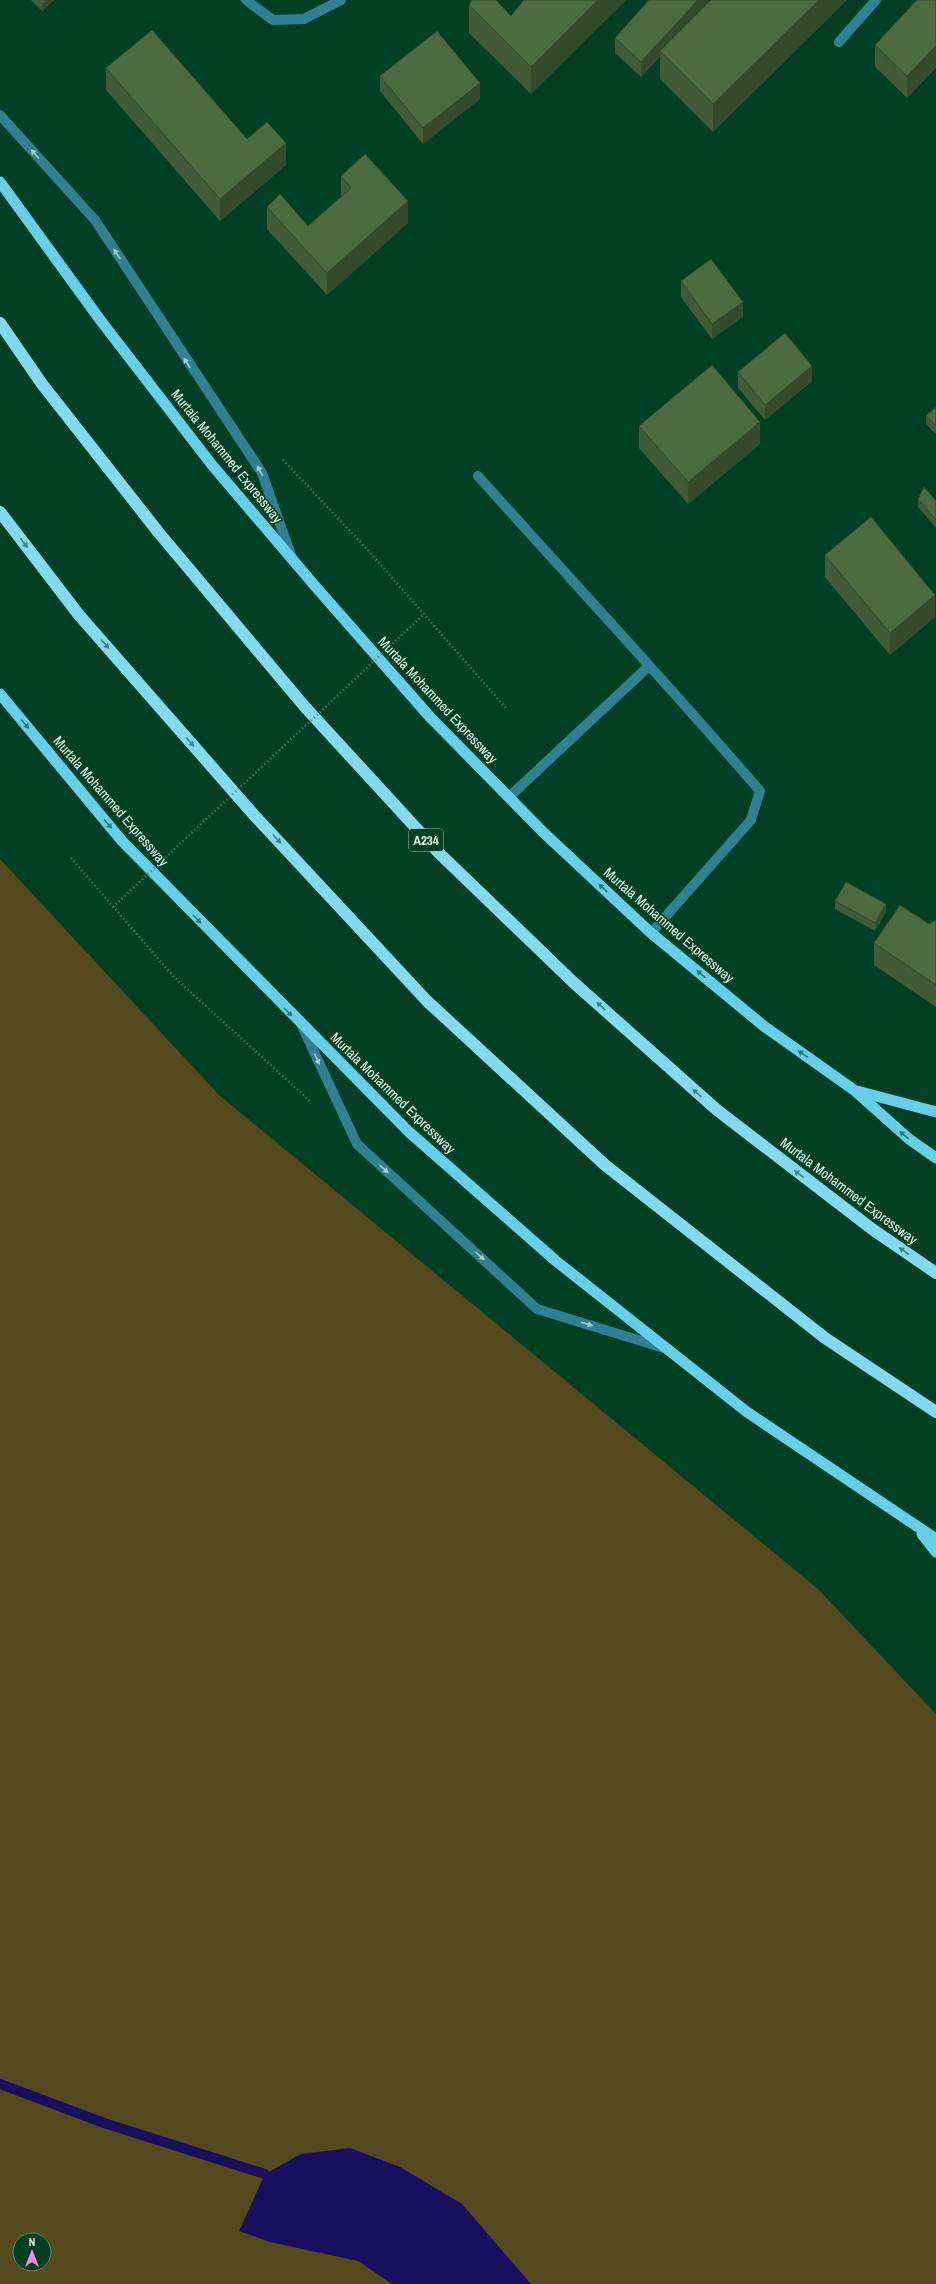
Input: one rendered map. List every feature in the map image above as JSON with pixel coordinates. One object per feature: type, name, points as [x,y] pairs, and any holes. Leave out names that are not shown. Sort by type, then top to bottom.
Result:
[{"type":"highway","name":"Murtala Mohammed Expressway","points":[[0,182],[101,321],[212,465],[430,717],[509,797],[651,933],[765,1027],[854,1090],[909,1139],[936,1158]]},
{"type":"highway","name":"Murtala Mohammed Expressway","points":[[0,323],[42,384],[159,533],[305,707],[439,853],[573,982],[716,1110],[872,1229],[936,1273]]},
{"type":"highway","points":[[0,512],[79,615],[254,815],[427,1001],[605,1165],[824,1338],[936,1412]]},
{"type":"highway","name":"Murtala Mohammed Expressway","points":[[0,694],[122,842],[409,1132],[556,1261],[747,1412],[936,1539]]},
{"type":"highway","points":[[854,1090],[936,1112]]},
{"type":"highway","points":[[916,1526],[936,1552]]},
{"type":"lane","points":[[246,0],[273,20],[304,19],[341,0]]},
{"type":"lane","points":[[839,42],[876,0]]},
{"type":"lane","points":[[0,116],[95,220],[262,473],[293,560]]},
{"type":"lane","points":[[478,476],[649,666],[683,700],[760,790],[751,820],[651,933]]},
{"type":"lane","points":[[509,797],[649,666]]},
{"type":"lane","points":[[301,1024],[357,1144],[537,1309],[669,1350]]},
{"type":"path","points":[[278,456],[366,548],[506,708]]},
{"type":"path","points":[[113,907],[424,614]]},
{"type":"path","points":[[71,858],[174,977],[316,1106]]},
{"type":"shaded area","points":[[0,859],[219,1095],[818,1589],[936,1714],[936,2284],[0,2284]]},
{"type":"shaded area","points":[[350,2148],[400,2167],[462,2204],[531,2284],[392,2284],[358,2261],[270,2242],[239,2231],[265,2174],[301,2154]]},
{"type":"building","points":[[39,0],[46,0],[42,4]]},
{"type":"building","points":[[472,0],[496,0],[511,16],[524,0],[598,0],[531,67],[469,5]]},
{"type":"building","points":[[649,0],[698,0],[641,62],[615,38]]},
{"type":"building","points":[[711,0],[819,0],[713,104],[660,51]]},
{"type":"building","points":[[917,0],[936,0],[936,46],[907,76],[875,45]]},
{"type":"building","points":[[152,30],[247,139],[267,122],[286,143],[220,199],[106,68]]},
{"type":"building","points":[[437,31],[480,83],[423,128],[380,76]]},
{"type":"building","points":[[365,154],[408,201],[327,273],[267,207],[280,194],[308,226],[351,188],[341,176]]},
{"type":"building","points":[[711,259],[743,302],[712,324],[681,281]]},
{"type":"building","points":[[785,333],[812,366],[765,405],[738,372]]},
{"type":"building","points":[[712,365],[760,422],[688,482],[639,426]]},
{"type":"building","points":[[936,407],[936,426],[926,416]]},
{"type":"building","points":[[924,487],[936,501],[936,520],[918,499]]},
{"type":"building","points":[[871,517],[935,595],[890,633],[825,555]]},
{"type":"building","points":[[846,882],[886,904],[875,923],[835,901]]},
{"type":"building","points":[[900,905],[929,924],[936,920],[936,985],[874,943]]},
{"type":"waterway","points":[[0,2084],[104,2123],[265,2174]]}]
